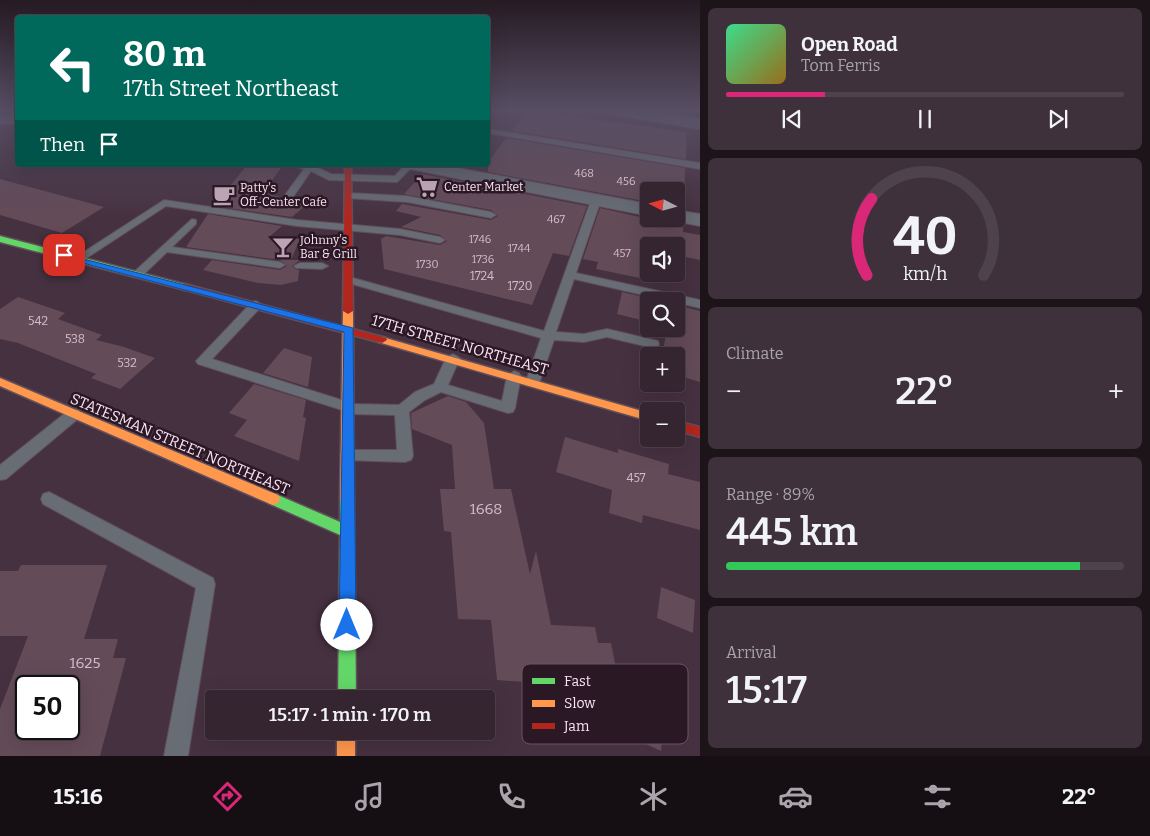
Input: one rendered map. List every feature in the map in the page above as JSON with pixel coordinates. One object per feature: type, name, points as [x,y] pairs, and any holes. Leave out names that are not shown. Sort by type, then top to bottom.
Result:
[{"type":"main road","points":[[347,690],[348,167]]},
{"type":"main road","name":"17TH STREET NORTHEAST","points":[[0,239],[453,358],[640,414]]},
{"type":"main road","name":"STATESMAN STREET NORTHEAST","points":[[0,382],[348,532]]},
{"type":"main road","points":[[685,428],[700,432]]},
{"type":"main road","points":[[346,740],[346,756]]},
{"type":"street","points":[[428,167],[640,208]]},
{"type":"street","points":[[685,218],[700,220]]},
{"type":"lane","points":[[581,146],[700,166]]},
{"type":"lane","points":[[290,195],[310,167],[330,178],[397,179],[415,167]]},
{"type":"lane","points":[[349,196],[407,199],[491,215]]},
{"type":"lane","points":[[532,381],[596,200]]},
{"type":"lane","points":[[78,259],[164,203],[297,224],[348,226],[400,232],[440,240]]},
{"type":"lane","points":[[138,274],[192,222]]},
{"type":"lane","points":[[166,249],[280,265]]},
{"type":"lane","points":[[300,266],[322,266]]},
{"type":"lane","points":[[570,274],[700,304]]},
{"type":"lane","points":[[349,280],[548,336],[584,338],[607,332],[653,344]]},
{"type":"lane","points":[[256,305],[203,361],[349,408],[402,410],[420,396],[440,387],[508,408],[514,376]]},
{"type":"lane","points":[[440,387],[453,358]]},
{"type":"lane","points":[[348,456],[405,456],[402,410]]},
{"type":"lane","points":[[0,474],[74,414]]},
{"type":"lane","points":[[49,499],[206,584],[176,756]]},
{"type":"building","points":[[500,146],[555,146],[685,168],[685,182],[640,182],[640,200],[488,172],[488,167],[490,167],[490,159]]},
{"type":"building","points":[[607,146],[686,146],[686,159]]},
{"type":"building","points":[[245,167],[282,167],[263,193],[308,203],[292,217],[214,206],[228,185],[230,186]]},
{"type":"building","points":[[422,174],[587,206],[569,256],[553,253],[532,305],[384,269],[381,239],[386,236],[440,245],[447,241],[440,235],[401,227],[421,217],[396,211],[402,204],[491,220],[498,216],[491,210],[404,194]]},
{"type":"building","points":[[0,179],[104,207],[62,233],[0,215]]},
{"type":"building","points":[[600,208],[640,217],[640,228],[683,228],[683,232],[700,235],[700,260],[685,257],[685,237],[640,237],[640,278],[596,269],[598,262],[583,259]]},
{"type":"building","points":[[208,214],[282,226],[269,237],[300,239],[291,260],[300,260],[292,266],[299,270],[298,281],[281,285],[258,283],[203,270],[212,260],[280,270],[287,266],[280,260],[186,247]]},
{"type":"building","points":[[622,292],[640,296],[640,320],[617,314]]},
{"type":"building","points":[[18,297],[65,313],[58,319],[102,335],[96,340],[155,358],[120,389],[91,378],[96,374],[18,343],[0,339],[0,309]]},
{"type":"building","points":[[685,307],[700,311],[700,382],[685,378],[685,347],[664,347],[666,337],[685,337]]},
{"type":"building","points":[[284,348],[312,357],[308,387],[263,373]]},
{"type":"building","points":[[254,384],[306,400],[303,417],[306,418],[299,461],[234,436],[247,420],[229,413]]},
{"type":"building","points":[[448,396],[466,402],[484,423],[494,489],[511,489],[530,574],[536,551],[551,625],[595,627],[598,643],[611,643],[615,664],[522,664],[522,682],[497,680],[491,620],[458,619],[451,532],[444,531],[440,489],[455,489],[452,445],[412,429],[411,413]]},
{"type":"building","points":[[565,437],[618,453],[618,449],[669,464],[668,474],[700,482],[700,530],[643,515],[642,523],[609,513],[612,490],[556,472]]},
{"type":"building","points":[[21,565],[107,565],[84,639],[118,639],[113,658],[126,658],[100,756],[0,756],[0,709],[28,636],[0,636],[0,571],[18,571]]},
{"type":"building","points":[[661,587],[695,600],[693,633],[657,618]]},
{"type":"building","points":[[646,744],[662,744],[661,751]]},
{"type":"traffic: fast","points":[[0,239],[185,287]]},
{"type":"traffic: fast","points":[[273,499],[348,532]]},
{"type":"traffic: fast","points":[[347,499],[347,690]]},
{"type":"traffic: slow","points":[[347,499],[348,311]]},
{"type":"traffic: slow","points":[[382,340],[640,414]]},
{"type":"traffic: slow","points":[[0,382],[273,499]]},
{"type":"traffic: slow","points":[[346,740],[346,756]]},
{"type":"traffic: jam","points":[[348,167],[348,311]]},
{"type":"traffic: jam","points":[[185,287],[382,340]]},
{"type":"traffic: jam","points":[[685,428],[700,432]]},
{"type":"place","name":"Center Market","points":[[427,187]]},
{"type":"place","name":"Patty's Off-Center Cafe","points":[[224,195]]},
{"type":"place","name":"Johnny's Bar & Grill","points":[[283,247]]},
{"type":"route","points":[[64,255],[349,330],[347,625]]}]
